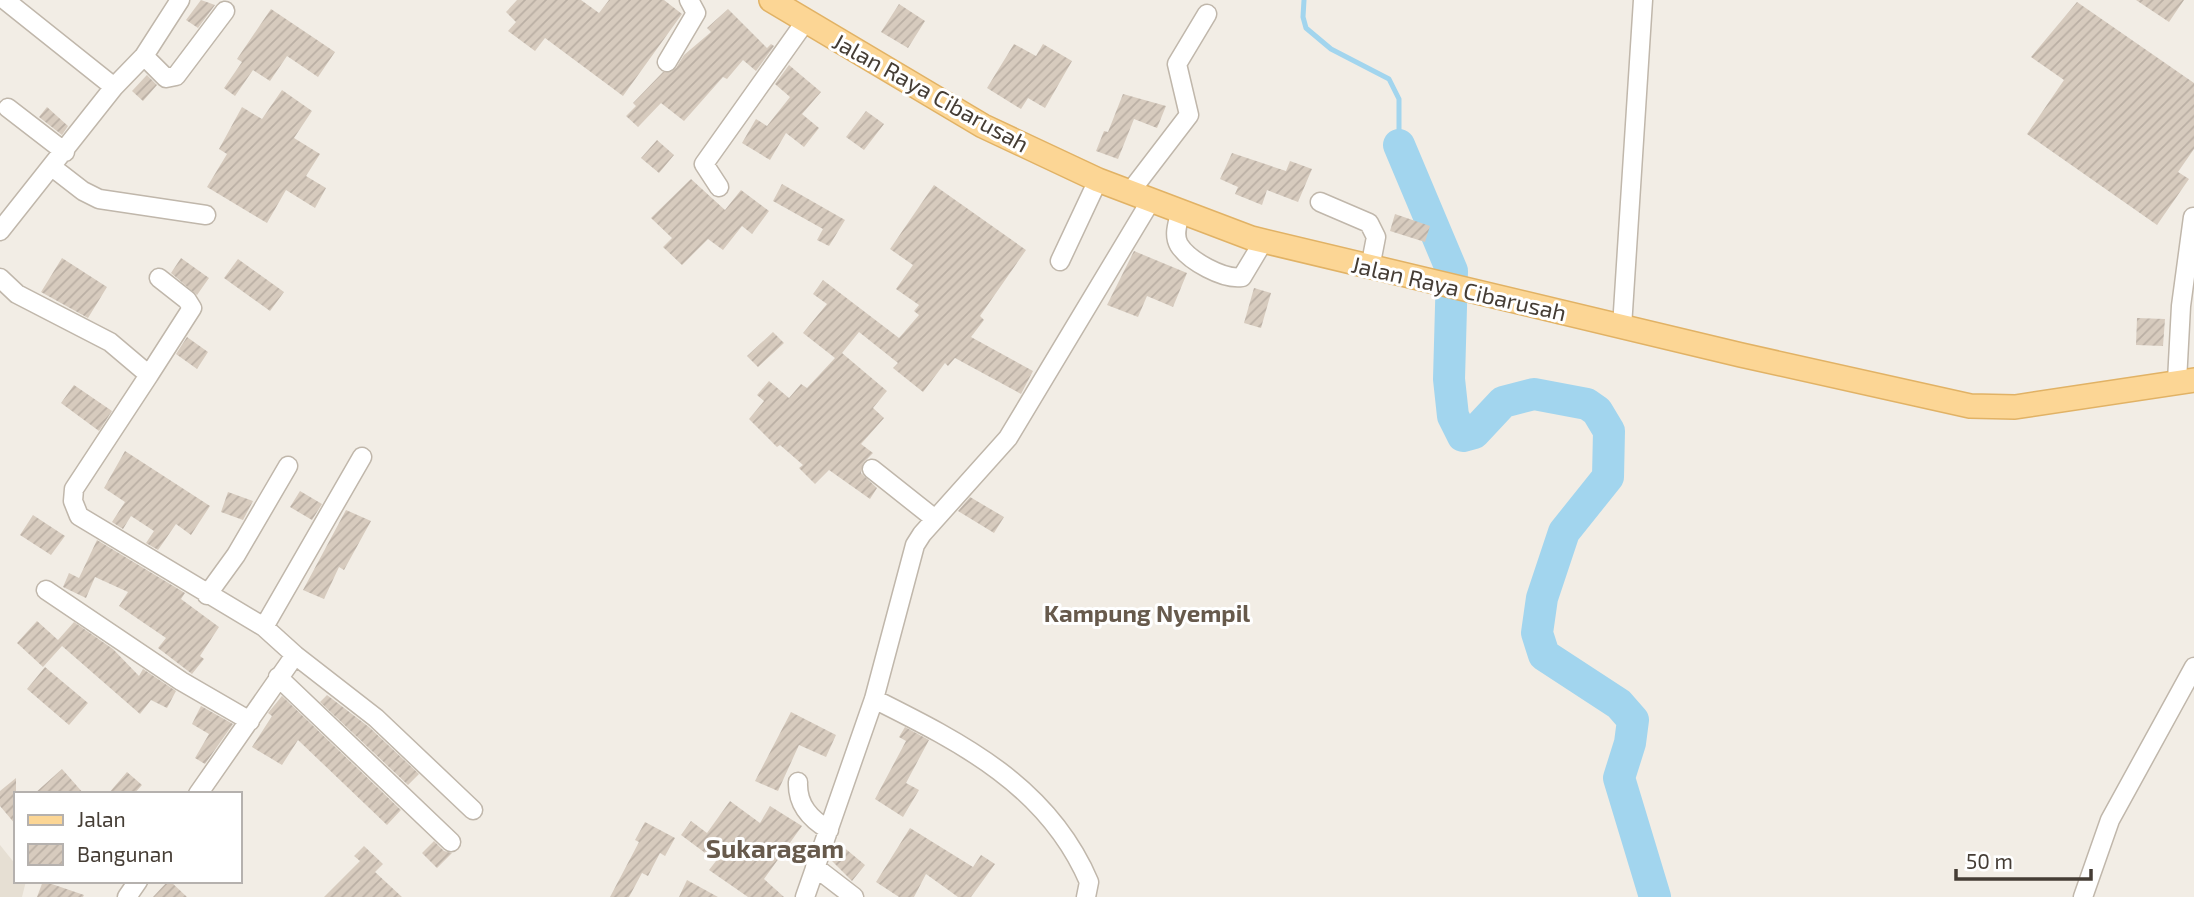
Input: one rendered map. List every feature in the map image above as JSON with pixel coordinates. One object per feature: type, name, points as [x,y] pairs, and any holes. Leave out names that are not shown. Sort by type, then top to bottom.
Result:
[{"type":"main road","name":"Jalan Raya Cibarusah","points":[[771,0],[983,126],[1098,180],[1263,242],[1370,268],[1466,287],[1622,327],[1955,404],[1991,408],[2028,406],[2190,379]]},
{"type":"street","points":[[5,0],[114,87]]},
{"type":"street","points":[[0,231],[114,87],[144,56],[180,0]]},
{"type":"street","points":[[667,62],[693,22],[696,13],[689,0]]},
{"type":"street","points":[[1622,327],[1643,0]]},
{"type":"street","points":[[144,56],[166,78],[176,76],[225,11]]},
{"type":"street","points":[[805,897],[874,699],[910,559],[922,534],[1008,438],[1140,197],[1189,115],[1177,64],[1208,14]]},
{"type":"street","points":[[719,187],[704,164],[805,22]]},
{"type":"street","points":[[8,108],[65,152]]},
{"type":"street","points":[[52,167],[83,191],[99,199],[206,215]]},
{"type":"street","points":[[1060,261],[1098,180]]},
{"type":"street","points":[[1320,202],[1369,223],[1376,237],[1370,268]]},
{"type":"street","points":[[1180,212],[1176,232],[1179,245],[1212,269],[1234,278],[1242,277],[1263,242]]},
{"type":"street","points":[[2190,379],[2181,306],[2193,217]]},
{"type":"street","points":[[0,278],[17,295],[110,342],[149,375]]},
{"type":"street","points":[[159,278],[187,300],[192,309],[75,489],[73,501],[79,516],[264,627],[295,655],[376,718],[472,810]]},
{"type":"street","points":[[264,627],[362,457]]},
{"type":"street","points":[[207,595],[250,532],[288,466]]},
{"type":"street","points":[[872,469],[935,519]]},
{"type":"street","points":[[46,590],[181,681],[250,721]]},
{"type":"street","points":[[199,792],[295,655]]},
{"type":"street","points":[[2083,897],[2110,820],[2194,667]]},
{"type":"street","points":[[278,677],[451,842]]},
{"type":"street","points":[[874,699],[951,737],[1013,779],[1065,839],[1089,883],[1086,897]]},
{"type":"street","points":[[798,782],[797,796],[804,809],[829,830]]},
{"type":"street","points":[[815,867],[854,897]]},
{"type":"shaded area","points":[[0,845],[14,862],[14,883],[26,883],[22,897],[0,897]]},
{"type":"building","points":[[201,0],[215,5],[198,28],[186,20]]},
{"type":"building","points":[[517,0],[581,0],[599,13],[609,0],[664,0],[682,14],[623,96],[545,38],[535,51],[508,31],[516,22],[506,12]]},
{"type":"building","points":[[2136,0],[2184,0],[2169,22]]},
{"type":"building","points":[[2077,2],[2194,83],[2194,149],[2178,172],[2189,179],[2157,225],[2027,134],[2064,80],[2031,57]]},
{"type":"building","points":[[899,4],[925,21],[908,48],[881,32]]},
{"type":"building","points":[[271,9],[335,52],[318,77],[287,56],[270,81],[253,70],[235,96],[224,88],[242,62],[237,59]]},
{"type":"building","points":[[728,9],[767,48],[771,44],[774,46],[756,71],[743,60],[727,79],[723,77],[684,121],[661,103],[638,127],[626,116],[636,106],[633,103],[663,72],[676,68],[684,55],[711,32],[707,28]]},
{"type":"building","points":[[1014,44],[1036,56],[1043,44],[1072,61],[1045,108],[1028,98],[1021,109],[987,88]]},
{"type":"building","points":[[789,65],[821,92],[802,114],[819,128],[804,147],[786,133],[770,160],[742,143],[756,119],[767,126],[790,97],[775,84]]},
{"type":"building","points":[[147,75],[157,85],[143,101],[132,91]]},
{"type":"building","points":[[282,90],[312,111],[294,138],[320,154],[306,176],[326,188],[315,208],[286,190],[267,223],[207,187],[227,154],[219,149],[242,107],[262,119]]},
{"type":"building","points":[[1123,94],[1166,106],[1157,128],[1134,119],[1118,159],[1096,151],[1104,131],[1108,132]]},
{"type":"building","points":[[47,107],[68,126],[62,135],[39,117]]},
{"type":"building","points":[[866,111],[884,124],[864,150],[846,137]]},
{"type":"building","points":[[657,140],[674,155],[659,173],[641,158]]},
{"type":"building","points":[[1232,153],[1286,171],[1290,161],[1312,169],[1298,202],[1267,190],[1262,205],[1235,194],[1238,187],[1220,179]]},
{"type":"building","points":[[691,179],[725,210],[741,190],[769,211],[752,234],[742,226],[723,250],[708,239],[682,265],[663,247],[672,238],[651,218]]},
{"type":"building","points":[[782,184],[845,220],[829,246],[817,240],[823,229],[773,201]]},
{"type":"building","points":[[934,185],[1026,250],[980,316],[984,320],[971,337],[1033,371],[1021,394],[955,358],[948,366],[945,363],[923,392],[893,368],[898,363],[859,332],[842,353],[887,391],[873,408],[884,418],[861,444],[873,453],[863,463],[861,473],[877,488],[870,499],[829,470],[815,484],[799,468],[803,465],[780,445],[777,447],[749,419],[764,401],[757,395],[769,381],[789,398],[801,384],[807,388],[835,358],[803,333],[827,304],[813,294],[823,280],[899,338],[919,315],[914,311],[919,305],[896,289],[913,265],[890,249]]},
{"type":"building","points":[[1395,214],[1430,226],[1425,242],[1390,231]]},
{"type":"building","points":[[1134,251],[1187,273],[1173,307],[1147,296],[1138,317],[1107,305]]},
{"type":"building","points":[[62,258],[107,287],[88,318],[41,292]]},
{"type":"building","points":[[181,258],[209,278],[197,295],[171,273]]},
{"type":"building","points":[[238,259],[284,292],[270,311],[224,278]]},
{"type":"building","points":[[1254,288],[1271,293],[1261,328],[1244,323]]},
{"type":"building","points":[[2137,318],[2165,319],[2163,346],[2136,345]]},
{"type":"building","points":[[773,332],[784,343],[758,367],[747,356]]},
{"type":"building","points":[[187,337],[208,352],[197,369],[176,354]]},
{"type":"building","points":[[74,385],[112,411],[99,431],[61,403]]},
{"type":"building","points":[[125,451],[210,506],[191,535],[176,524],[158,550],[146,543],[154,531],[131,516],[123,529],[112,522],[125,502],[104,488]]},
{"type":"building","points":[[300,491],[322,504],[312,520],[290,507]]},
{"type":"building","points":[[228,492],[253,501],[243,520],[221,512]]},
{"type":"building","points":[[970,497],[1004,517],[994,533],[958,511]]},
{"type":"building","points":[[346,510],[371,521],[344,570],[339,567],[324,599],[303,590]]},
{"type":"building","points":[[33,515],[65,536],[51,555],[20,535]]},
{"type":"building","points":[[97,540],[185,593],[181,599],[219,627],[200,656],[204,659],[192,674],[158,648],[166,638],[119,606],[128,592],[95,577],[86,598],[63,587],[69,573],[79,578]]},
{"type":"building","points":[[37,621],[58,640],[74,622],[113,649],[139,676],[143,669],[176,691],[167,708],[151,700],[140,714],[62,646],[43,667],[17,643]]},
{"type":"building","points":[[45,667],[88,703],[69,725],[27,689]]},
{"type":"building","points":[[327,695],[369,727],[419,774],[408,785],[320,702]]},
{"type":"building","points":[[282,696],[401,810],[387,825],[298,740],[282,765],[252,747],[272,716],[268,713]]},
{"type":"building","points":[[201,706],[233,724],[205,764],[195,758],[209,734],[192,724]]},
{"type":"building","points":[[791,712],[836,735],[826,757],[799,745],[778,791],[755,781]]},
{"type":"building","points":[[905,727],[929,740],[906,783],[919,790],[903,817],[875,799],[906,741],[899,737]]},
{"type":"building","points":[[62,769],[82,792],[36,792]]},
{"type":"building","points":[[127,772],[142,785],[136,792],[110,792]]},
{"type":"building","points":[[16,778],[14,823],[0,806],[0,791]]},
{"type":"building","points":[[730,801],[760,823],[770,806],[802,826],[764,879],[784,897],[748,897],[709,870],[716,861],[681,835],[691,821],[707,833]]},
{"type":"building","points":[[645,822],[675,838],[665,856],[660,853],[648,876],[642,873],[629,897],[610,897],[639,842],[635,840]]},
{"type":"building","points":[[910,828],[973,867],[981,855],[995,864],[971,897],[958,897],[926,874],[914,897],[899,897],[876,882]]},
{"type":"building","points":[[434,841],[444,851],[452,853],[437,868],[422,853]]},
{"type":"building","points":[[841,845],[865,865],[852,881],[830,859]]},
{"type":"building","points":[[364,846],[383,864],[375,872],[402,897],[324,897],[360,861],[354,856]]},
{"type":"building","points":[[687,880],[718,897],[679,897]]},
{"type":"building","points":[[42,883],[84,895],[83,897],[37,897]]},
{"type":"building","points":[[166,883],[172,883],[187,897],[153,897]]},
{"type":"waterway","points":[[1304,0],[1303,17],[1306,28],[1331,49],[1389,79],[1399,99],[1399,145]]},
{"type":"waterway","points":[[1399,145],[1452,271],[1449,379],[1453,416],[1463,436],[1474,433],[1503,402],[1534,394],[1587,404],[1597,411],[1609,431],[1608,477],[1564,532],[1542,598],[1537,633],[1544,655],[1619,704],[1633,720],[1630,743],[1619,778],[1655,897]]},
{"type":"district","name":"Kampung Nyempil","points":[[1147,612]]},
{"type":"district","name":"Sukaragam","points":[[775,847]]}]
